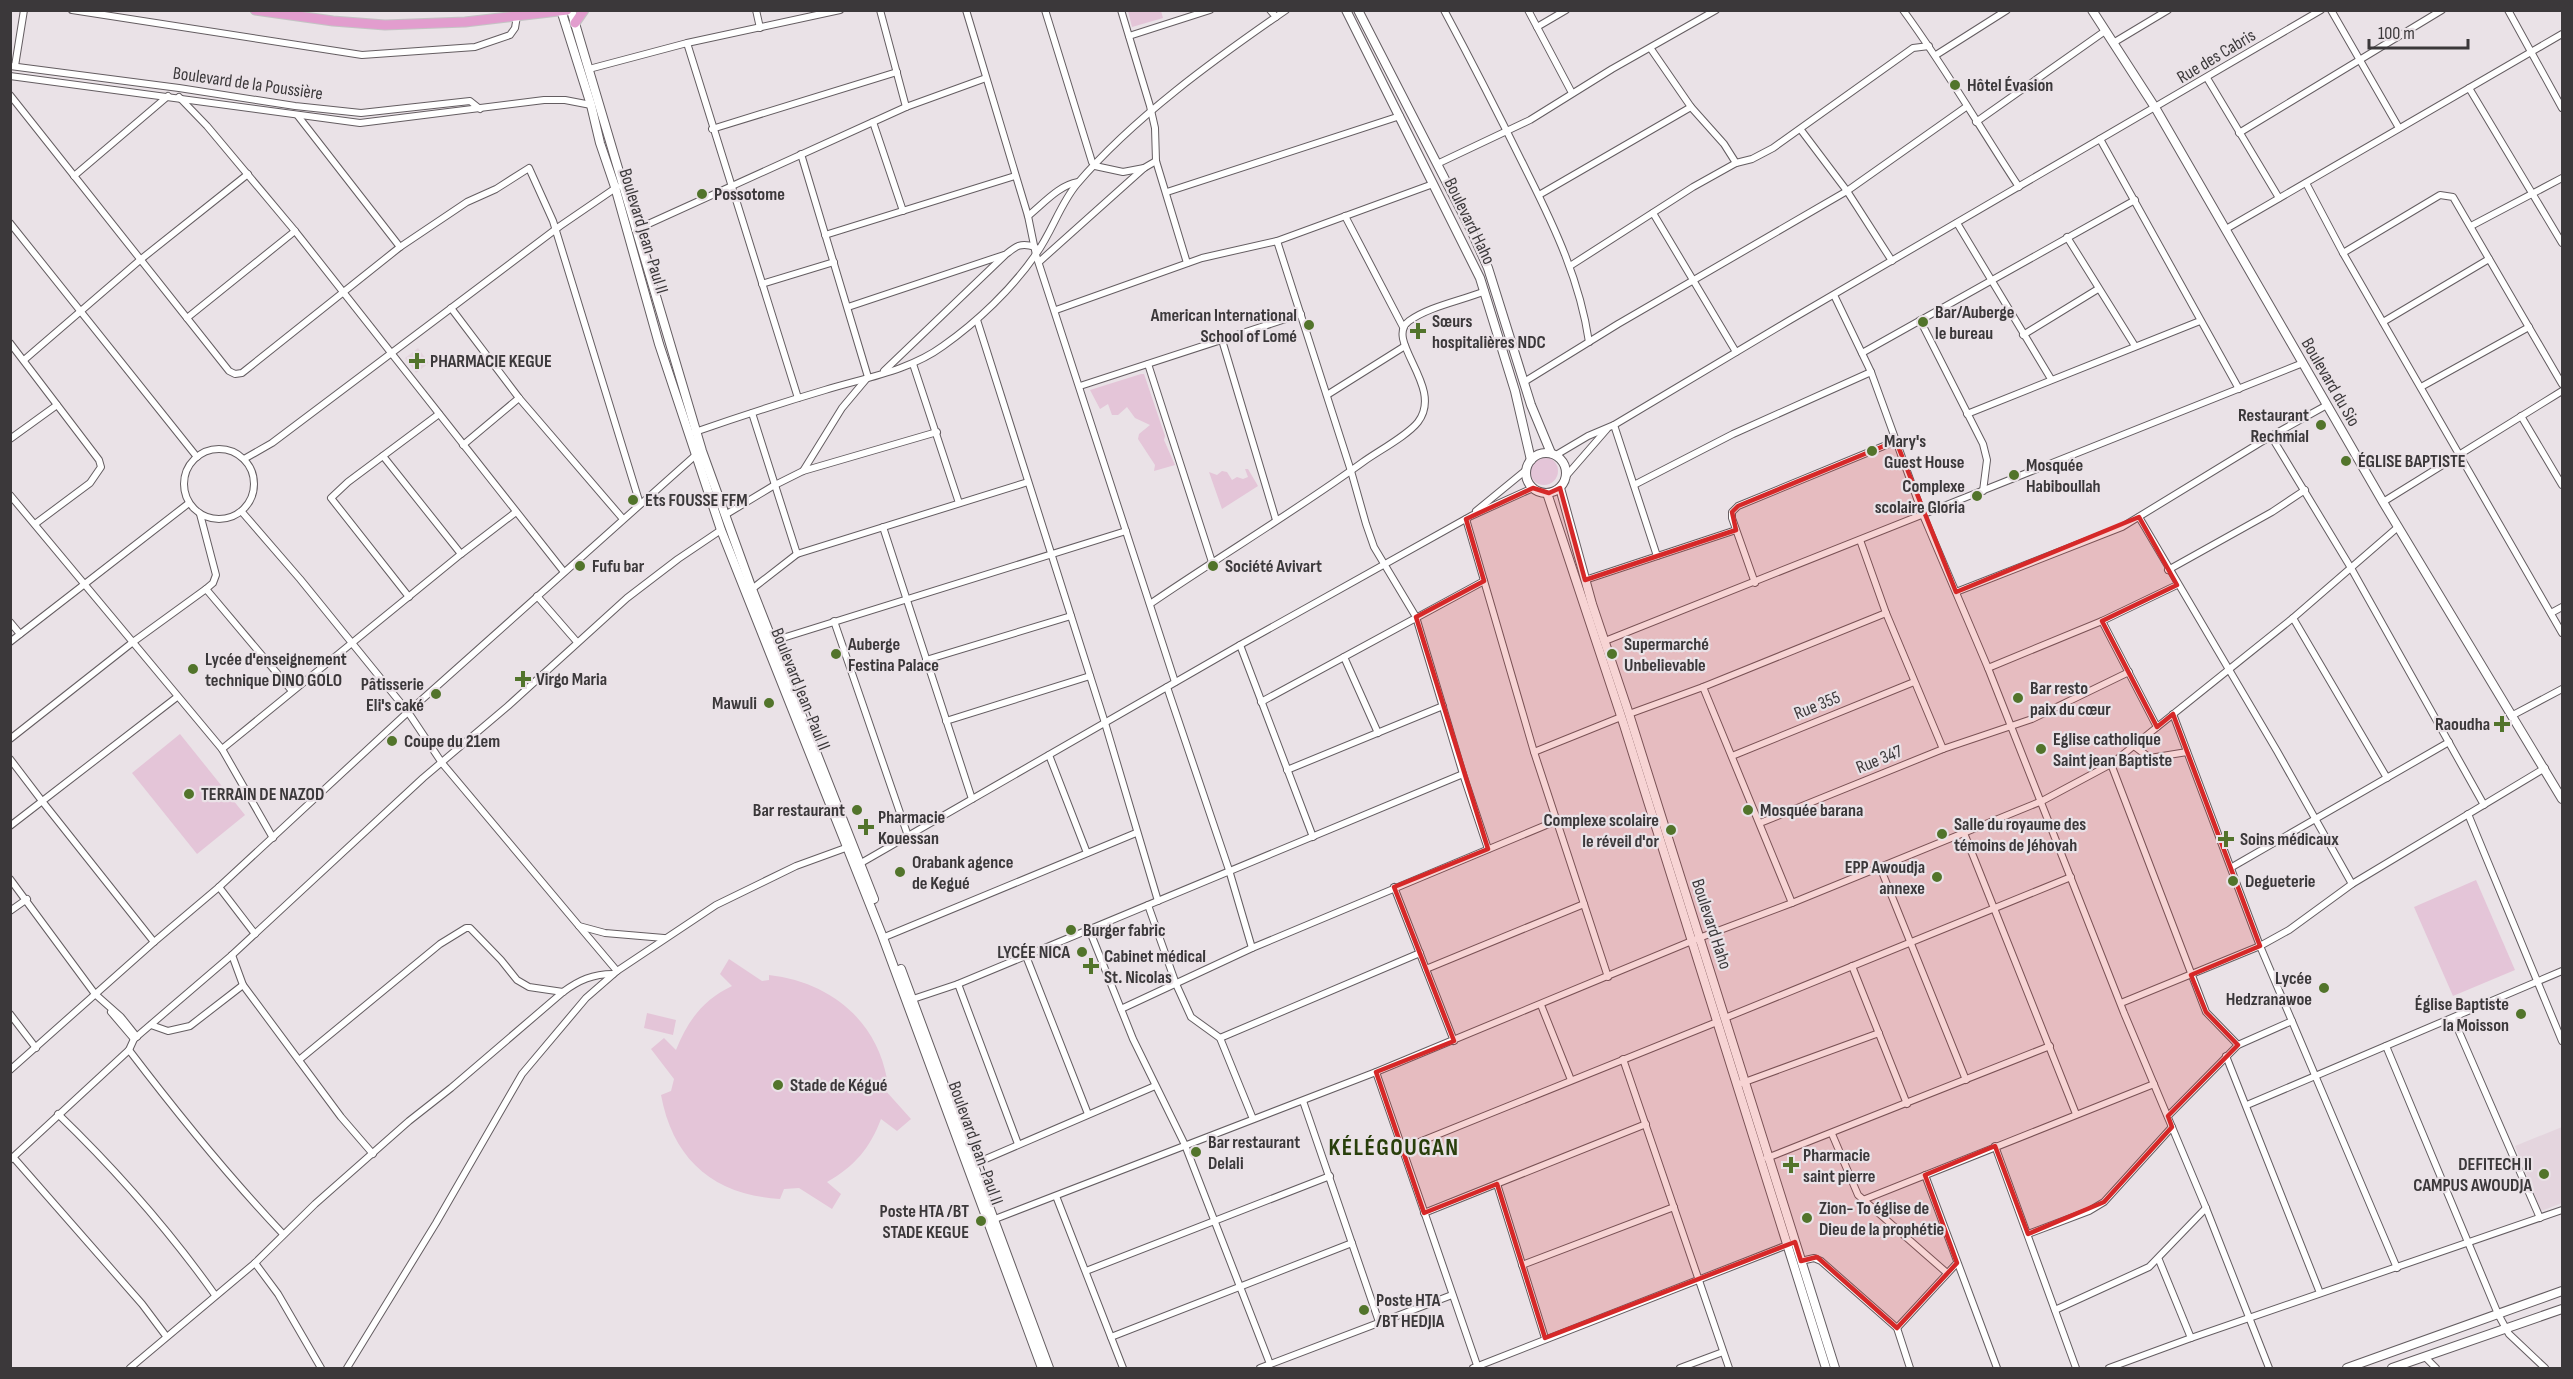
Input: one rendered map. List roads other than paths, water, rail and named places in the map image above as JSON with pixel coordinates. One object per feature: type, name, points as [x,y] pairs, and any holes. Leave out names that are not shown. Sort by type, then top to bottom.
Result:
[{"type":"main road","points":[[255,10],[333,21],[385,25],[465,22],[565,11]]},
{"type":"main road","points":[[575,23],[584,10]]},
{"type":"main road","name":"Boulevard Haho","points":[[1346,10],[1485,291],[1515,391],[1531,460]]},
{"type":"main road","name":"Boulevard Haho","points":[[1358,10],[1488,268],[1538,424],[1554,454]]},
{"type":"main road","name":"Boulevard Jean-Paul II","points":[[565,11],[575,23],[589,69],[659,344],[698,453],[721,530],[850,846],[861,863],[1049,1368]]},
{"type":"main road","name":"Boulevard Jean-Paul II","points":[[565,11],[600,143],[635,230],[695,432],[698,453],[725,515],[850,846],[1042,1368]]},
{"type":"main road","points":[[1540,453],[1554,454],[1564,463],[1567,475],[1560,488],[1547,493],[1533,488],[1527,478],[1526,470],[1531,460],[1540,453]]},
{"type":"main road","name":"Boulevard Haho","points":[[1560,488],[1625,715]]},
{"type":"main road","name":"Boulevard Haho","points":[[1547,493],[1625,715],[1695,940],[1744,1083],[1826,1368]]},
{"type":"main road","name":"Boulevard Haho","points":[[1721,1020],[1734,1081],[1765,1159]]},
{"type":"main road","name":"Boulevard Haho","points":[[1791,1244],[1801,1261],[1835,1368]]},
{"type":"main road","points":[[2347,1368],[2562,1291]]},
{"type":"main road","points":[[2392,1368],[2562,1309]]},
{"type":"street","points":[[13,66],[24,10]]},
{"type":"street","points":[[72,10],[362,55],[475,47],[510,35],[515,28],[516,16]]},
{"type":"street","points":[[756,10],[760,28]]},
{"type":"street","points":[[589,69],[687,43],[840,10]]},
{"type":"street","points":[[880,10],[906,107]]},
{"type":"street","points":[[966,10],[1028,216],[1039,262],[1175,682]]},
{"type":"street","points":[[1045,10],[1090,158],[1095,166],[1123,172],[1144,168]]},
{"type":"street","points":[[1121,10],[1152,112],[1156,161],[1187,263]]},
{"type":"street","points":[[1129,36],[1210,10]]},
{"type":"street","points":[[1270,10],[1276,17]]},
{"type":"street","points":[[695,432],[913,364],[942,347],[976,320],[1036,251],[1078,182],[1152,112],[1240,42],[1286,10]]},
{"type":"street","points":[[1444,10],[1539,195],[1570,266],[1580,298],[1589,342]]},
{"type":"street","points":[[1528,10],[1572,93]]},
{"type":"street","points":[[1537,27],[1566,10]]},
{"type":"street","points":[[1437,164],[1508,132],[1716,10]]},
{"type":"street","points":[[1903,10],[1936,55],[1966,107],[2019,187]]},
{"type":"street","name":"Boulevard du Sio","points":[[2092,10],[2156,109],[2398,527],[2562,799]]},
{"type":"street","points":[[2113,43],[2168,10]]},
{"type":"street","name":"Rue des Cabris","points":[[1607,429],[2322,10]]},
{"type":"street","points":[[2331,10],[2359,63],[2399,128]]},
{"type":"street","points":[[2239,133],[2359,63],[2442,10]]},
{"type":"street","points":[[2508,10],[2562,108]]},
{"type":"street","points":[[1936,55],[2003,12]]},
{"type":"street","points":[[1976,122],[2105,31]]},
{"type":"street","points":[[2226,228],[2562,34]]},
{"type":"street","points":[[687,43],[712,129],[798,398]]},
{"type":"street","points":[[1570,266],[1693,187],[1736,163],[1764,154],[1801,130],[1913,48],[1929,46]]},
{"type":"street","points":[[1651,49],[1691,107],[1724,144],[1736,163]]},
{"type":"street","name":"Boulevard de la Poussière","points":[[13,66],[295,106],[362,113],[470,101],[480,109]]},
{"type":"street","points":[[712,129],[897,72]]},
{"type":"street","name":"Boulevard de la Poussière","points":[[10,76],[360,123],[544,100],[565,100],[591,105]]},
{"type":"street","points":[[635,230],[906,107],[986,78]]},
{"type":"street","points":[[2207,78],[2279,198]]},
{"type":"street","points":[[179,88],[179,97],[200,118],[295,231],[564,572]]},
{"type":"street","points":[[2469,88],[2562,243]]},
{"type":"street","points":[[10,95],[229,371],[235,374],[242,373],[400,247],[466,202],[496,189],[529,168],[555,230],[640,504]]},
{"type":"street","points":[[74,176],[168,96]]},
{"type":"street","points":[[1539,195],[1691,107]]},
{"type":"street","points":[[1524,382],[1847,192],[1966,107]]},
{"type":"street","points":[[298,115],[400,247]]},
{"type":"street","points":[[1167,192],[1400,116]]},
{"type":"street","points":[[873,122],[903,211]]},
{"type":"street","points":[[1801,130],[1847,192],[1892,261]]},
{"type":"street","points":[[2100,140],[2239,389]]},
{"type":"street","points":[[801,154],[868,377]]},
{"type":"street","points":[[1039,262],[1144,168],[1156,161]]},
{"type":"street","points":[[24,360],[140,260],[248,174]]},
{"type":"street","points":[[825,235],[1015,176]]},
{"type":"street","points":[[2471,226],[2562,178]]},
{"type":"street","points":[[1028,216],[1061,189],[1070,183],[1078,182]]},
{"type":"street","points":[[2306,183],[2343,253],[2562,633]]},
{"type":"street","points":[[1056,310],[1187,263],[1277,241],[1433,184]]},
{"type":"street","points":[[244,459],[272,443],[555,230],[619,186]]},
{"type":"street","points":[[2343,253],[2440,195],[2449,195],[2456,200],[2562,384]]},
{"type":"street","points":[[1862,353],[2135,200]]},
{"type":"street","points":[[1653,213],[1736,352]]},
{"type":"street","points":[[1345,216],[1403,327]]},
{"type":"street","points":[[10,223],[197,457]]},
{"type":"street","points":[[1957,223],[1989,280],[2051,379]]},
{"type":"street","points":[[187,318],[295,231]]},
{"type":"street","points":[[2067,237],[2135,346]]},
{"type":"street","points":[[1277,241],[1366,524],[1384,565],[1416,617],[1488,849]]},
{"type":"street","points":[[881,373],[1005,255],[1024,244],[1036,251]]},
{"type":"street","points":[[848,307],[1005,255]]},
{"type":"street","points":[[2383,322],[2489,259]]},
{"type":"street","points":[[762,285],[834,262]]},
{"type":"street","points":[[2023,335],[2098,289]]},
{"type":"street","points":[[1150,604],[1351,471],[1417,424],[1424,411],[1427,398],[1405,346],[1403,327],[1407,322],[1419,316],[1485,291]]},
{"type":"street","points":[[1834,295],[1871,372],[1923,514],[1988,668],[2121,1003],[2270,1368]]},
{"type":"street","points":[[451,308],[519,398],[623,519]]},
{"type":"street","points":[[1080,386],[1301,314]]},
{"type":"street","points":[[976,320],[1090,676],[1158,901]]},
{"type":"street","points":[[1920,320],[1986,453],[1983,491]]},
{"type":"street","points":[[1967,414],[2200,321]]},
{"type":"street","points":[[2421,387],[2529,327]]},
{"type":"street","points":[[1222,340],[1276,520]]},
{"type":"street","points":[[10,343],[99,460],[101,467],[90,483],[35,524]]},
{"type":"street","points":[[1327,395],[1405,346]]},
{"type":"street","points":[[1605,641],[2303,363]]},
{"type":"street","points":[[913,364],[959,503]]},
{"type":"street","points":[[1148,364],[1212,562]]},
{"type":"street","points":[[1635,485],[1733,434],[1871,372]]},
{"type":"street","points":[[803,471],[842,408],[868,377]]},
{"type":"street","points":[[2383,501],[2562,391]]},
{"type":"street","points":[[463,445],[519,398]]},
{"type":"street","points":[[10,440],[57,405]]},
{"type":"street","points":[[1956,592],[2106,534],[2139,517],[2271,436],[2327,405]]},
{"type":"street","points":[[752,413],[773,486],[797,554]]},
{"type":"street","points":[[409,597],[331,498],[348,482],[439,414]]},
{"type":"street","points":[[2522,416],[2562,485]]},
{"type":"street","points":[[1614,425],[1657,556]]},
{"type":"street","points":[[1554,454],[1607,429]]},
{"type":"street","points":[[1567,475],[1607,429]]},
{"type":"street","points":[[725,515],[803,471],[937,432]]},
{"type":"street","points":[[2271,436],[2351,568],[2484,805]]},
{"type":"street","points":[[1755,582],[1736,530],[1732,512],[1737,506],[1896,441]]},
{"type":"street","points":[[216,449],[226,449],[236,452],[244,459],[251,468],[255,485],[250,503],[242,512],[222,520],[200,514],[189,503],[185,494],[186,474],[197,457],[216,449]]},
{"type":"street","points":[[10,1071],[219,887],[408,712],[698,453]]},
{"type":"street","points":[[383,456],[461,554]]},
{"type":"street","points":[[1469,517],[1526,470]]},
{"type":"street","points":[[752,589],[797,554],[1028,482]]},
{"type":"street","points":[[861,863],[1240,645],[1469,517],[1533,488]]},
{"type":"street","points":[[2168,570],[2272,512],[2305,490]]},
{"type":"street","points":[[10,495],[222,749],[273,838]]},
{"type":"street","points":[[10,642],[189,503]]},
{"type":"street","points":[[242,512],[408,712],[442,763],[579,926],[615,973]]},
{"type":"street","points":[[222,749],[461,554],[516,512]]},
{"type":"street","points":[[10,739],[132,642],[213,583],[216,575],[200,514]]},
{"type":"street","points":[[1469,517],[1484,581],[1534,752],[1608,977]]},
{"type":"street","points":[[2139,517],[2352,884]]},
{"type":"street","points":[[883,527],[972,799]]},
{"type":"street","points":[[995,1219],[1454,1041],[1695,940],[2042,801],[2111,764],[2294,618],[2398,527]]},
{"type":"street","points":[[166,1336],[142,1304],[12,1159],[129,1050],[136,1038],[232,955],[577,642],[651,579],[721,530]]},
{"type":"street","points":[[1585,580],[1736,530]]},
{"type":"street","points":[[772,641],[1126,531]]},
{"type":"street","points":[[1860,540],[1886,613],[1943,749]]},
{"type":"street","points":[[1262,702],[1484,581]]},
{"type":"street","points":[[1988,668],[2102,621],[2177,585]]},
{"type":"street","points":[[206,589],[292,691]]},
{"type":"street","points":[[537,596],[577,642]]},
{"type":"street","points":[[2551,613],[2562,607]]},
{"type":"street","points":[[1534,752],[1886,613]]},
{"type":"street","points":[[926,660],[1071,616]]},
{"type":"street","points":[[2294,618],[2387,778]]},
{"type":"street","points":[[834,621],[908,836]]},
{"type":"street","points":[[2102,621],[2157,727]]},
{"type":"street","points":[[10,622],[20,634]]},
{"type":"street","points":[[1240,645],[1313,837]]},
{"type":"street","points":[[1344,657],[1378,733]]},
{"type":"street","name":"Rue 347","points":[[1760,823],[1943,749],[2042,714],[2129,672]]},
{"type":"street","points":[[945,721],[1090,676]]},
{"type":"street","name":"Rue 355","points":[[1732,756],[1914,682]]},
{"type":"street","points":[[1167,687],[1229,870],[1252,948]]},
{"type":"street","points":[[1703,687],[1792,903]]},
{"type":"street","points":[[2513,715],[2562,690]]},
{"type":"street","points":[[10,826],[177,697]]},
{"type":"street","points":[[1287,770],[1443,706]]},
{"type":"street","points":[[2173,714],[2260,946],[2397,1268]]},
{"type":"street","points":[[2232,867],[2449,742]]},
{"type":"street","points":[[2134,746],[2150,758],[2187,752]]},
{"type":"street","points":[[1049,755],[1087,853]]},
{"type":"street","points":[[10,759],[154,942]]},
{"type":"street","points":[[2111,764],[2206,1012],[2238,1045]]},
{"type":"street","points":[[2121,1003],[2260,946],[2289,930],[2352,884],[2545,768]]},
{"type":"street","points":[[913,999],[958,984],[1463,774]]},
{"type":"street","points":[[2469,814],[2562,1041]]},
{"type":"street","points":[[1121,1010],[1252,948],[1556,820]]},
{"type":"street","points":[[887,936],[1136,833]]},
{"type":"street","points":[[1964,833],[2076,1114]]},
{"type":"street","points":[[347,1368],[436,1223],[522,1074],[578,1007],[615,973],[664,938],[743,890],[796,866],[850,846]]},
{"type":"street","points":[[1880,867],[1966,1080]]},
{"type":"street","points":[[1402,1149],[2071,877]]},
{"type":"street","points":[[10,879],[95,994],[121,1017],[136,1038]]},
{"type":"street","points":[[219,887],[255,934]]},
{"type":"street","points":[[1394,887],[1454,1041]]},
{"type":"street","points":[[10,911],[27,899]]},
{"type":"street","points":[[1426,969],[1584,904]]},
{"type":"street","points":[[1148,905],[1176,984],[1191,1017],[1220,1038],[1253,1119]]},
{"type":"street","points":[[579,926],[605,933],[664,938]]},
{"type":"street","points":[[299,1060],[440,944],[466,928],[470,928],[491,949],[517,981],[523,985],[540,990],[563,992]]},
{"type":"street","points":[[1089,929],[1121,1010],[1155,1086],[1185,1145],[1270,1364]]},
{"type":"street","points":[[1220,1038],[1420,953]]},
{"type":"street","points":[[232,955],[243,986],[341,1117],[373,1154]]},
{"type":"street","points":[[1026,956],[1088,1114]]},
{"type":"street","points":[[1852,966],[1907,1104]]},
{"type":"street","points":[[2247,1105],[2562,971]]},
{"type":"street","points":[[130,1368],[255,1263],[283,1234],[373,1154],[574,983],[595,974],[615,973]]},
{"type":"street","points":[[958,984],[1018,1144]]},
{"type":"street","points":[[151,1025],[168,1031],[190,1026],[243,986]]},
{"type":"street","points":[[1541,1005],[1571,1080]]},
{"type":"street","points":[[10,1014],[36,1048]]},
{"type":"street","points":[[2454,1018],[2540,1218]]},
{"type":"street","points":[[2168,1116],[2238,1045],[2292,1021]]},
{"type":"street","points":[[1734,1081],[1744,1083],[1879,1033]]},
{"type":"street","points":[[1765,1159],[2050,1046]]},
{"type":"street","points":[[2386,1046],[2467,1244],[2505,1329],[2545,1368]]},
{"type":"street","points":[[129,1050],[162,1094],[283,1234]]},
{"type":"street","points":[[2226,1056],[2320,1293]]},
{"type":"street","points":[[1623,1059],[1728,1368]]},
{"type":"street","points":[[1376,1072],[1476,1368],[1545,1338],[1791,1244]]},
{"type":"street","points":[[1863,1200],[2154,1084]]},
{"type":"street","points":[[974,1164],[1155,1086]]},
{"type":"street","points":[[1303,1101],[1379,1322]]},
{"type":"street","points":[[58,1114],[137,1194],[181,1248],[215,1295]]},
{"type":"street","points":[[1424,1213],[1646,1124]]},
{"type":"street","points":[[2028,1234],[2089,1211],[2104,1202],[2172,1127]]},
{"type":"street","points":[[1832,1134],[1851,1183],[1863,1200],[1947,1273]]},
{"type":"street","points":[[1995,1146],[2076,1368]]},
{"type":"street","points":[[1925,1175],[1997,1368]]},
{"type":"street","points":[[1086,1271],[1330,1176]]},
{"type":"street","points":[[1497,1184],[1545,1338]]},
{"type":"street","points":[[1056,1196],[1123,1368]]},
{"type":"street","points":[[1522,1265],[1674,1207]]},
{"type":"street","points":[[2055,1310],[2138,1274],[2158,1260],[2206,1208]]},
{"type":"street","points":[[2109,1368],[2562,1210]]},
{"type":"street","points":[[1111,1338],[1352,1243]]},
{"type":"street","points":[[1801,1261],[1814,1258],[1821,1261],[1897,1328],[1910,1368]]},
{"type":"street","points":[[2158,1260],[2191,1338]]},
{"type":"street","points":[[255,1263],[278,1294],[321,1368]]},
{"type":"street","points":[[1897,1328],[1957,1263]]},
{"type":"street","points":[[1260,1368],[1452,1295]]},
{"type":"street","points":[[1680,1368],[1723,1352]]},
{"type":"street","points":[[2424,1357],[2436,1368]]},
{"type":"street","points":[[1279,1361],[1282,1368]]},
{"type":"place","name":"Hôtel Évasion","points":[[1955,85]]},
{"type":"place","name":"Possotome","points":[[702,194]]},
{"type":"place","name":"Bar/Auberge le bureau","points":[[1923,322]]},
{"type":"place","name":"American International School of Lomé","points":[[1309,325]]},
{"type":"place","name":"Sœurs hospitalières NDC","points":[[1418,331]]},
{"type":"place","name":"PHARMACIE KEGUE","points":[[417,361]]},
{"type":"place","name":"Restaurant Rechmial","points":[[2321,425]]},
{"type":"place","name":"Mary's Guest House","points":[[1872,451]]},
{"type":"place","name":"ÉGLISE BAPTISTE","points":[[2346,461]]},
{"type":"place","name":"Mosquée Habiboullah","points":[[2014,475]]},
{"type":"place","name":"Complexe scolaire Gloria","points":[[1977,496]]},
{"type":"place","name":"Ets FOUSSE FFM","points":[[633,500]]},
{"type":"place","name":"Fufu bar","points":[[580,566]]},
{"type":"place","name":"Société Avivart","points":[[1213,566]]},
{"type":"place","name":"Auberge Festina Palace","points":[[836,654]]},
{"type":"place","name":"Supermarché Unbelievable","points":[[1612,654]]},
{"type":"place","name":"Lycée d'enseignement technique DINO GOLO","points":[[193,669]]},
{"type":"place","name":"Virgo Maria","points":[[523,679]]},
{"type":"place","name":"Pâtisserie Eli's caké","points":[[436,694]]},
{"type":"place","name":"Bar resto paix du cœur","points":[[2018,698]]},
{"type":"place","name":"Mawuli","points":[[769,703]]},
{"type":"place","name":"Raoudha","points":[[2502,724]]},
{"type":"place","name":"Coupe du 21em","points":[[392,741]]},
{"type":"place","name":"Eglise catholique Saint jean Baptiste","points":[[2041,749]]},
{"type":"place","name":"TERRAIN DE NAZOD","points":[[189,794]]},
{"type":"place","name":"Bar restaurant","points":[[857,810]]},
{"type":"place","name":"Mosquée barana","points":[[1748,810]]},
{"type":"place","name":"Pharmacie Kouessan","points":[[866,827]]},
{"type":"place","name":"Complexe scolaire le réveil d'or","points":[[1671,830]]},
{"type":"place","name":"Salle du royaume des témoins de Jéhovah","points":[[1942,834]]},
{"type":"place","name":"Soins médicaux","points":[[2226,839]]},
{"type":"place","name":"Orabank agence de Kegué","points":[[900,872]]},
{"type":"place","name":"EPP Awoudja annexe","points":[[1937,877]]},
{"type":"place","name":"Degueterie","points":[[2233,881]]},
{"type":"place","name":"Burger fabric","points":[[1071,930]]},
{"type":"place","name":"LYCÉE NICA","points":[[1082,952]]},
{"type":"place","name":"Cabinet médical St. Nicolas","points":[[1091,966]]},
{"type":"place","name":"Lycée Hedzranawoe","points":[[2324,988]]},
{"type":"place","name":"Église Baptiste la Moisson","points":[[2521,1014]]},
{"type":"place","name":"Stade de Kégué","points":[[778,1085]]},
{"type":"place","name":"Bar restaurant Delali","points":[[1196,1152]]},
{"type":"place","name":"Pharmacie saint pierre","points":[[1791,1165]]},
{"type":"place","name":"DEFITECH II CAMPUS AWOUDJA","points":[[2544,1174]]},
{"type":"place","name":"Zion- To église de Dieu de la prophétie","points":[[1807,1218]]},
{"type":"place","name":"Poste HTA /BT STADE KEGUE","points":[[981,1221]]},
{"type":"place","name":"Poste HTA /BT HEDJIA","points":[[1364,1310]]},
{"type":"district","name":"KÉLÉGOUGAN","points":[[1394,1147]]}]
